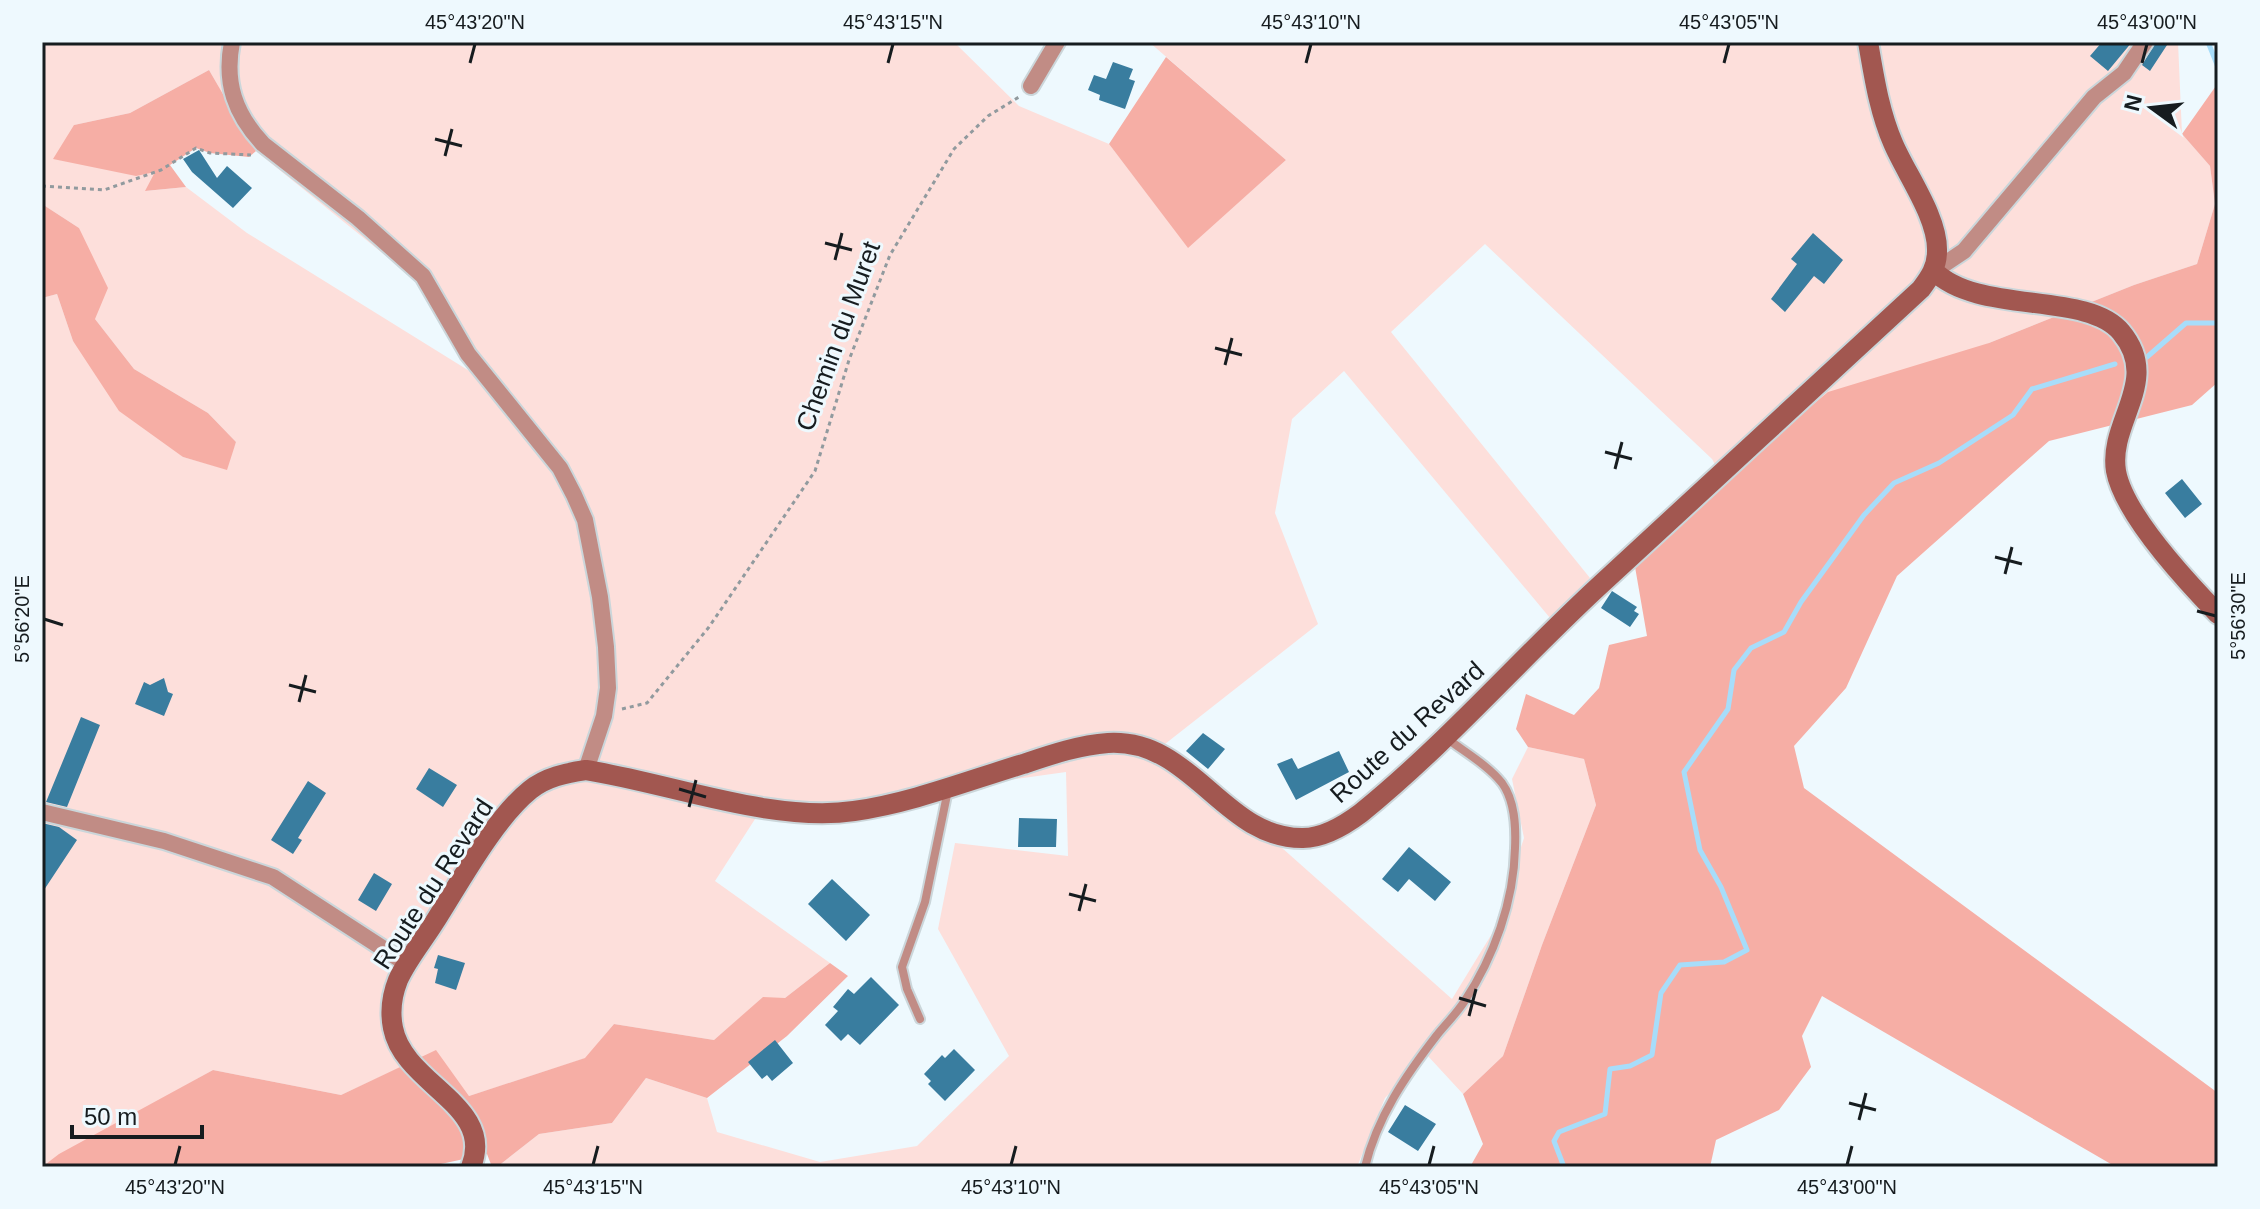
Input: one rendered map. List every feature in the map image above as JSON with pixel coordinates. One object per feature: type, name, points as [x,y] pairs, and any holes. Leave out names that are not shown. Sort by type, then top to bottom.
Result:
[{"type":"main road","points":[[1868,42],[1881,110],[1892,142],[1933,228],[1938,249],[1934,271],[1946,283],[1965,292],[2082,313],[2112,323],[2131,345],[2139,365],[2137,382],[2117,449],[2116,470],[2132,508],[2168,559],[2218,614]]},
{"type":"main road","name":"Route du Revard","points":[[471,1167],[476,1147],[472,1124],[405,1058],[397,1044],[391,1013],[398,980],[481,849],[517,802],[546,780],[567,772],[586,770],[784,811],[852,812],[1105,743],[1142,746],[1183,767],[1243,818],[1263,829],[1303,838],[1337,828],[1359,814],[1444,737],[1595,589],[1921,289],[1934,271]]},
{"type":"street","points":[[232,42],[228,70],[235,104],[250,130],[263,144],[358,218],[423,276],[468,354],[560,468],[585,520],[600,597],[608,688],[604,716],[586,770]]},
{"type":"street","points":[[1031,86],[1057,42]]},
{"type":"street","points":[[1934,271],[1964,251],[2094,97],[2124,73],[2145,42]]},
{"type":"street","points":[[42,812],[164,841],[273,877],[407,964]]},
{"type":"lane","points":[[1365,1167],[1380,1121],[1397,1091],[1463,1003],[1482,970],[1499,929],[1515,861],[1513,808],[1502,784],[1444,737]]},
{"type":"lane","points":[[920,1019],[907,989],[902,967],[925,902],[949,786]]},
{"type":"path","name":"Chemin du Muret","points":[[604,716],[647,703],[709,627],[778,529],[815,471],[849,360],[890,255],[954,149],[988,116],[1013,103],[1031,86]]},
{"type":"path","points":[[42,186],[104,190],[161,170],[196,148],[210,153],[249,157],[263,144]]},
{"type":"shaded area","points":[[42,42],[954,42],[1019,106],[1109,144],[1188,247],[1286,160],[1149,42],[2178,42],[2182,134],[2210,166],[2215,204],[2197,264],[2134,285],[1989,343],[1723,479],[1712,459],[1485,244],[1391,332],[1590,578],[1550,618],[1344,371],[1292,419],[1275,513],[1318,624],[1165,744],[1452,999],[1493,932],[1524,838],[1512,779],[1528,747],[1584,759],[1596,805],[1503,1056],[1463,1094],[1427,1055],[1385,1098],[1357,1167],[497,1167],[539,1134],[612,1123],[646,1078],[707,1098],[717,1132],[820,1162],[917,1146],[1009,1056],[938,929],[955,843],[1068,856],[1066,772],[757,816],[715,881],[830,963],[785,998],[763,998],[714,1040],[614,1024],[586,1058],[469,1096],[436,1051],[341,1095],[213,1070],[42,1166],[42,298],[57,294],[73,341],[183,457],[226,469],[236,442],[208,413],[134,369],[95,319],[79,228],[42,204]],"holes":[[[209,70],[256,151],[417,281],[471,372],[247,233],[186,187],[146,191],[156,172],[74,125],[130,113]]]},
{"type":"shaded area","points":[[1166,57],[1286,160],[1188,248],[1109,144]]},
{"type":"shaded area","points":[[209,70],[256,151],[249,157],[210,153],[196,148],[170,165],[186,187],[145,191],[155,172],[136,176],[53,159],[74,125],[130,113]]},
{"type":"shaded area","points":[[2218,83],[2218,382],[2192,405],[2049,441],[1897,576],[1846,688],[1794,746],[1804,788],[2218,1093],[2218,1167],[2116,1167],[1822,996],[1802,1036],[1811,1067],[1779,1110],[1716,1140],[1710,1167],[1470,1167],[1483,1144],[1463,1094],[1503,1056],[1596,805],[1584,759],[1528,747],[1516,729],[1526,694],[1574,715],[1599,688],[1609,645],[1647,636],[1634,561],[1723,479],[1828,392],[1989,343],[2134,285],[2197,264],[2215,204],[2210,166],[2182,134]]},
{"type":"shaded area","points":[[42,204],[79,228],[108,288],[95,319],[134,369],[208,413],[236,442],[227,470],[183,457],[119,411],[73,341],[57,294],[42,298]]},
{"type":"shaded area","points":[[830,963],[848,976],[787,1036],[707,1098],[646,1078],[612,1123],[539,1134],[497,1167],[492,1167],[487,1154],[427,1167],[42,1167],[59,1154],[213,1070],[341,1095],[436,1050],[469,1096],[585,1058],[614,1024],[714,1040],[763,997],[785,998]]},
{"type":"building","points":[[2102,42],[2132,42],[2108,71],[2090,56]]},
{"type":"building","points":[[2156,42],[2169,42],[2150,71],[2142,65]]},
{"type":"building","points":[[1113,62],[1133,69],[1129,79],[1135,81],[1125,109],[1099,100],[1100,95],[1088,90],[1094,75],[1106,79]]},
{"type":"building","points":[[199,150],[217,178],[227,166],[252,188],[233,208],[192,172],[183,159]]},
{"type":"building","points":[[1813,233],[1843,260],[1824,284],[1814,276],[1785,312],[1771,299],[1797,264],[1791,259]]},
{"type":"building","points":[[2182,479],[2202,504],[2185,518],[2165,493]]},
{"type":"building","points":[[1612,591],[1637,607],[1634,611],[1639,614],[1630,627],[1601,608]]},
{"type":"building","points":[[164,678],[168,692],[173,694],[164,716],[135,704],[144,682],[150,685]]},
{"type":"building","points":[[81,717],[100,725],[67,807],[46,802]]},
{"type":"building","points":[[1203,733],[1225,749],[1208,769],[1186,751]]},
{"type":"building","points":[[1339,751],[1349,772],[1296,800],[1277,764],[1292,758],[1298,769]]},
{"type":"building","points":[[429,768],[457,785],[443,807],[416,789]]},
{"type":"building","points":[[308,781],[326,793],[298,838],[302,840],[293,854],[271,840]]},
{"type":"building","points":[[1019,818],[1057,819],[1056,847],[1018,847]]},
{"type":"building","points":[[42,823],[59,827],[77,840],[42,893]]},
{"type":"building","points":[[1409,847],[1451,882],[1435,901],[1409,879],[1398,892],[1382,879]]},
{"type":"building","points":[[374,873],[392,884],[376,911],[358,900]]},
{"type":"building","points":[[832,879],[870,915],[846,941],[808,904]]},
{"type":"building","points":[[438,955],[465,963],[456,990],[435,983],[438,969],[434,968]]},
{"type":"building","points":[[871,977],[899,1005],[860,1045],[848,1034],[841,1041],[825,1025],[838,1011],[833,1007],[848,989],[854,994]]},
{"type":"building","points":[[775,1040],[793,1063],[772,1081],[767,1075],[762,1079],[748,1062]]},
{"type":"building","points":[[954,1049],[975,1070],[945,1101],[928,1084],[931,1081],[924,1074],[942,1055],[945,1058]]},
{"type":"building","points":[[1405,1105],[1436,1124],[1418,1151],[1388,1132]]},
{"type":"waterway","points":[[2208,42],[2218,67]]},
{"type":"waterway","points":[[2147,357],[2186,323],[2218,323]]},
{"type":"waterway","points":[[1564,1167],[1554,1141],[1559,1132],[1605,1114],[1610,1069],[1630,1066],[1652,1055],[1661,993],[1680,965],[1724,962],[1747,950],[1721,887],[1700,850],[1684,772],[1728,709],[1734,670],[1751,648],[1784,632],[1801,602],[1864,515],[1894,483],[1939,463],[2013,415],[2032,389],[2115,364]]}]
